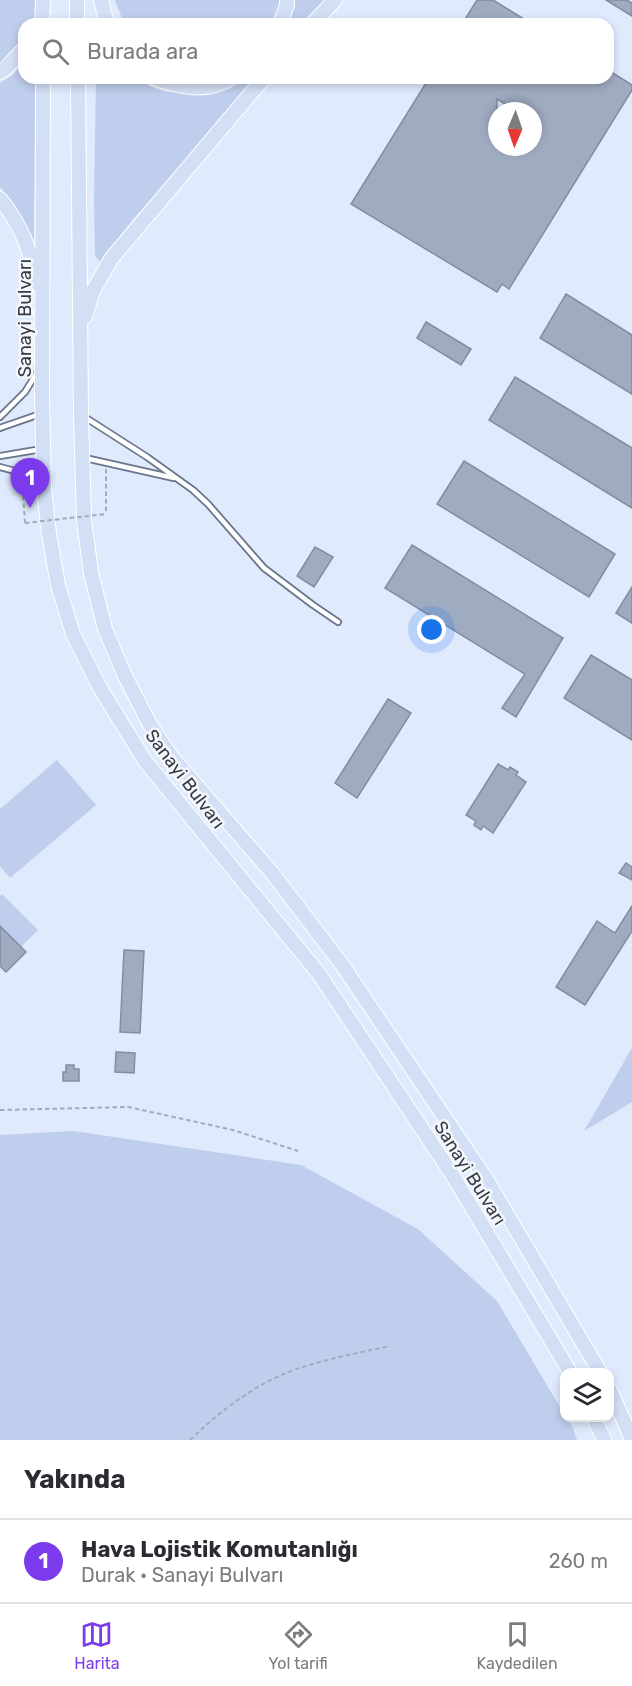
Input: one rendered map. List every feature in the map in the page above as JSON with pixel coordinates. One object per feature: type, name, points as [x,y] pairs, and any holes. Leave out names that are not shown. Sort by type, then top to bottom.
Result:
[{"type":"main road","points":[[41,18],[43,0]]},
{"type":"main road","points":[[77,0],[77,18]]},
{"type":"main road","points":[[101,0],[106,18]]},
{"type":"main road","points":[[282,18],[287,0]]},
{"type":"main road","points":[[318,18],[335,0]]},
{"type":"main road","points":[[0,72],[18,55]]},
{"type":"main road","name":"Sanayi Bulvarı","points":[[43,84],[44,488],[58,585],[73,634],[100,688],[145,761],[319,974],[450,1171],[568,1368]]},
{"type":"main road","name":"Sanayi Bulvarı","points":[[78,84],[84,520],[91,573],[105,629],[148,723],[171,756],[273,874],[343,966],[488,1182],[598,1368]]},
{"type":"main road","points":[[170,84],[178,87],[204,88],[217,84]]},
{"type":"main road","points":[[80,334],[93,291],[111,259],[259,84]]},
{"type":"main road","points":[[0,199],[16,220],[28,245],[43,303]]},
{"type":"main road","points":[[614,1401],[632,1439]]},
{"type":"main road","points":[[596,1422],[604,1440]]},
{"type":"lane","points":[[0,417],[25,392],[42,364]]},
{"type":"lane","points":[[0,428],[43,413]]},
{"type":"lane","points":[[81,415],[147,457],[193,490],[264,568],[338,622]]},
{"type":"lane","points":[[0,456],[44,448]]},
{"type":"lane","points":[[83,458],[176,479]]},
{"type":"lane","points":[[0,467],[30,475],[44,488]]},
{"type":"path","points":[[23,494],[25,523],[106,514],[106,463]]},
{"type":"path","points":[[0,1110],[128,1107],[233,1130],[298,1151]]},
{"type":"path","points":[[190,1440],[245,1395],[268,1382],[294,1370],[390,1346]]},
{"type":"shaded area","points":[[0,0],[35,0],[34,18],[18,18],[18,46],[0,66]]},
{"type":"shaded area","points":[[115,0],[281,0],[276,18],[122,18]]},
{"type":"shaded area","points":[[292,0],[329,0],[312,18],[286,18]]},
{"type":"shaded area","points":[[18,69],[18,84],[36,84],[34,246],[21,215],[0,187],[0,83]]},
{"type":"shaded area","points":[[96,84],[146,84],[163,91],[187,94],[199,93],[222,84],[254,84],[136,216],[100,262],[95,256]]},
{"type":"shaded area","points":[[57,760],[96,805],[10,878],[0,866],[0,809]]},
{"type":"shaded area","points":[[2,894],[38,930],[21,947],[0,926],[0,896]]},
{"type":"shaded area","points":[[632,1048],[632,1102],[584,1131]]},
{"type":"shaded area","points":[[74,1131],[301,1165],[418,1229],[497,1301],[560,1407],[560,1422],[569,1422],[577,1440],[0,1440],[0,1135]]},
{"type":"building","points":[[477,0],[493,0],[522,18],[466,18]]},
{"type":"building","points":[[606,0],[627,0],[632,3],[632,16]]},
{"type":"building","points":[[614,74],[632,85],[632,90],[509,289],[502,284],[497,292],[351,204],[425,84],[614,84]]},
{"type":"building","points":[[566,294],[632,335],[632,394],[540,338]]},
{"type":"building","points":[[426,322],[471,349],[461,365],[417,338]]},
{"type":"building","points":[[515,377],[632,448],[632,508],[489,420]]},
{"type":"building","points":[[464,461],[615,554],[589,597],[437,504]]},
{"type":"building","points":[[412,545],[563,638],[516,717],[502,708],[525,674],[385,588]]},
{"type":"building","points":[[315,547],[333,557],[314,587],[297,576]]},
{"type":"building","points":[[632,587],[632,623],[616,613]]},
{"type":"building","points":[[591,655],[632,680],[632,740],[564,698]]},
{"type":"building","points":[[388,699],[411,713],[357,798],[335,783]]},
{"type":"building","points":[[498,764],[508,770],[510,767],[518,772],[516,775],[526,782],[493,833],[483,826],[481,830],[474,825],[476,821],[466,815]]},
{"type":"building","points":[[626,863],[632,867],[632,880],[619,873]]},
{"type":"building","points":[[632,906],[632,931],[585,1005],[556,987],[597,921],[615,933]]},
{"type":"building","points":[[0,926],[26,952],[6,972],[0,966]]},
{"type":"building","points":[[124,950],[144,951],[140,1033],[120,1032]]},
{"type":"building","points":[[116,1052],[135,1053],[134,1073],[115,1072]]},
{"type":"building","points":[[66,1065],[74,1065],[74,1069],[79,1069],[79,1081],[63,1081]]},
{"type":"place","name":"Hava Lojistik Komutanlığı","points":[[30,508]]}]
